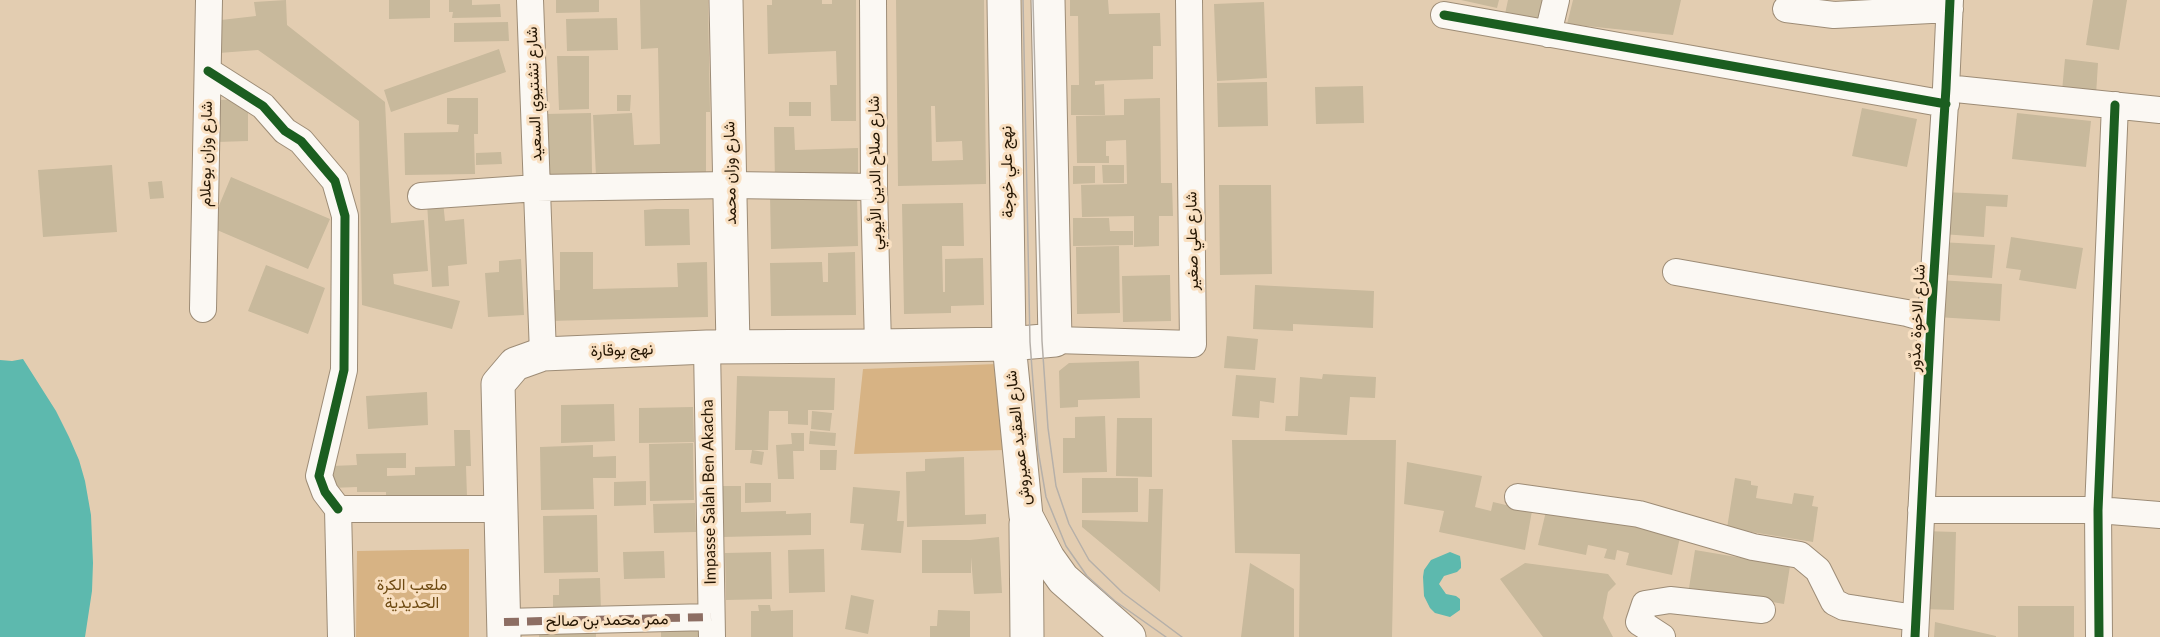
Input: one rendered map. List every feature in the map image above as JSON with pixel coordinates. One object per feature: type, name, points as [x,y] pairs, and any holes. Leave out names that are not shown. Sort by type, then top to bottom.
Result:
[{"type":"main road","name":"شارع وزان محمد","points":[[720,346],[730,185],[726,0]]},
{"type":"main road","name":"نهج علي خوجة","points":[[1004,0],[1009,344]]},
{"type":"main road","points":[[1048,0],[1055,340]]},
{"type":"main road","name":"نهج بوقارة","points":[[504,629],[498,384],[515,364],[543,354],[720,346],[1009,344],[1055,340]]},
{"type":"main road","name":"شارع العقيد عميروش","points":[[1009,344],[1026,516],[1048,558],[1063,579],[1129,637]]},
{"type":"main road","points":[[1026,516],[1028,637]]},
{"type":"street","name":"شارع وزان بوعلام","points":[[203,309],[209,0]]},
{"type":"street","name":"شارع تشتيوي السعيد","points":[[530,0],[543,354]]},
{"type":"street","name":"شارع صلاح الدين الأيوبي","points":[[873,0],[878,346]]},
{"type":"street","name":"شارع علي صغير","points":[[1055,340],[1193,344],[1189,0]]},
{"type":"street","points":[[1548,34],[1556,0]]},
{"type":"street","points":[[1786,9],[1834,15],[1950,4]]},
{"type":"street","name":"شارع الاخوة مدّور","points":[[1915,628],[1950,4]]},
{"type":"street","points":[[1444,15],[1548,34],[1946,96],[2115,105],[2160,110]]},
{"type":"street","points":[[208,71],[263,106],[285,131],[301,141],[335,181],[345,216],[344,370],[319,476],[325,492],[338,509],[341,637]]},
{"type":"street","points":[[2099,637],[2098,510],[2115,105]]},
{"type":"street","points":[[421,196],[537,188],[730,185],[874,187]]},
{"type":"street","points":[[1676,272],[1906,313],[1931,320]]},
{"type":"street","name":"Impasse Salah Ben Akacha","points":[[712,627],[720,346]]},
{"type":"street","points":[[1518,497],[1638,514],[1754,547],[1800,555],[1818,570],[1834,602],[1915,628]]},
{"type":"street","points":[[338,509],[500,508]]},
{"type":"street","points":[[1921,510],[2098,510],[2160,515]]},
{"type":"street","points":[[1662,637],[1639,622],[1645,604],[1670,600],[1762,610]]},
{"type":"street","name":"ممر محمد بن صالح","points":[[504,629],[712,627]]},
{"type":"green space","points":[[997,364],[1005,450],[854,454],[863,369]]},
{"type":"green space","name":"ملعب الكرة الحديدية","points":[[469,549],[469,637],[356,637],[357,551]]},
{"type":"water","points":[[23,359],[56,411],[79,460],[85,481],[91,515],[93,563],[92,591],[85,637],[0,637],[0,360]]},
{"type":"water","points":[[1450,552],[1460,556],[1461,568],[1457,572],[1444,576],[1439,584],[1446,594],[1460,599],[1460,610],[1450,617],[1435,613],[1430,608],[1424,596],[1423,577],[1424,570],[1431,560]]},
{"type":"building","points":[[286,0],[287,25],[385,102],[391,223],[424,220],[428,271],[393,274],[394,284],[460,301],[452,329],[362,305],[359,121],[258,50],[219,53],[221,20],[256,16],[254,2]]},
{"type":"building","points":[[389,0],[430,0],[430,18],[389,19]]},
{"type":"building","points":[[449,0],[472,0],[472,5],[500,4],[501,17],[452,18],[453,12],[449,12]]},
{"type":"building","points":[[556,0],[599,0],[599,12],[556,13]]},
{"type":"building","points":[[640,0],[708,0],[710,112],[706,112],[706,172],[596,176],[593,115],[632,113],[634,145],[660,144],[658,48],[641,49]]},
{"type":"building","points":[[772,0],[822,0],[822,4],[832,4],[832,0],[856,0],[856,121],[831,121],[830,85],[837,85],[836,51],[768,54],[767,5],[772,5]]},
{"type":"building","points":[[896,0],[984,0],[986,184],[898,186]],"holes":[[[931,106],[935,106],[936,142],[962,141],[963,160],[932,161]]]},
{"type":"building","points":[[1070,0],[1108,0],[1109,14],[1160,13],[1161,46],[1153,46],[1153,79],[1095,81],[1095,85],[1104,84],[1105,115],[1071,115],[1071,85],[1079,85],[1078,16],[1070,16]]},
{"type":"building","points":[[1461,0],[1499,0],[1497,8]]},
{"type":"building","points":[[1508,0],[1551,0],[1541,20],[1505,14]]},
{"type":"building","points":[[1573,0],[1681,0],[1673,35],[1567,24]]},
{"type":"building","points":[[2093,0],[2127,0],[2119,50],[2086,45]]},
{"type":"building","points":[[1264,2],[1267,78],[1217,81],[1214,4]]},
{"type":"building","points":[[617,18],[618,50],[567,51],[566,19]]},
{"type":"building","points":[[508,22],[509,41],[454,42],[454,23]]},
{"type":"building","points":[[499,49],[506,72],[391,112],[384,90]]},
{"type":"building","points":[[557,56],[589,56],[589,109],[559,110]]},
{"type":"building","points":[[2065,59],[2098,63],[2096,95],[2062,91]]},
{"type":"building","points":[[1267,82],[1268,126],[1218,127],[1217,83]]},
{"type":"building","points":[[1363,86],[1364,123],[1316,124],[1315,87]]},
{"type":"building","points":[[617,95],[631,95],[630,111],[617,111]]},
{"type":"building","points":[[447,98],[478,98],[478,134],[474,134],[475,174],[405,175],[404,133],[458,132],[459,125],[447,124]]},
{"type":"building","points":[[1160,98],[1161,183],[1172,183],[1173,216],[1159,216],[1159,246],[1134,247],[1134,216],[1082,217],[1081,185],[1127,184],[1126,140],[1106,141],[1106,156],[1109,156],[1109,163],[1077,163],[1076,116],[1124,115],[1124,99]]},
{"type":"building","points":[[248,99],[248,141],[217,142],[216,100]]},
{"type":"building","points":[[789,102],[811,102],[811,116],[789,116]]},
{"type":"building","points":[[1862,108],[1917,119],[1907,167],[1852,156]]},
{"type":"building","points":[[591,113],[592,174],[547,175],[545,114]]},
{"type":"building","points":[[2017,113],[2091,121],[2086,167],[2012,159]]},
{"type":"building","points":[[774,127],[794,127],[795,150],[858,148],[858,177],[775,182]]},
{"type":"building","points":[[501,152],[502,164],[476,165],[476,153]]},
{"type":"building","points":[[112,165],[117,232],[43,237],[38,170]]},
{"type":"building","points":[[1102,165],[1124,165],[1124,183],[1103,183]]},
{"type":"building","points":[[1073,166],[1095,166],[1095,183],[1073,184]]},
{"type":"building","points":[[231,177],[330,219],[308,269],[210,227]]},
{"type":"building","points":[[162,181],[164,198],[150,199],[148,182]]},
{"type":"building","points":[[1219,185],[1271,185],[1272,274],[1220,275]]},
{"type":"building","points":[[1944,192],[2008,195],[2007,207],[1986,206],[1984,237],[1942,234]]},
{"type":"building","points":[[857,193],[858,246],[771,249],[770,194]]},
{"type":"building","points":[[443,201],[445,221],[464,219],[467,264],[448,266],[449,286],[432,287],[427,202]]},
{"type":"building","points":[[963,203],[964,246],[942,246],[943,292],[945,292],[945,259],[983,258],[984,305],[951,306],[951,313],[904,314],[902,204]]},
{"type":"building","points":[[689,209],[690,245],[645,246],[644,210]]},
{"type":"building","points":[[1073,218],[1109,218],[1110,231],[1133,231],[1133,245],[1073,246]]},
{"type":"building","points":[[2011,237],[2083,248],[2076,289],[2019,280],[2021,270],[2006,268]]},
{"type":"building","points":[[1940,242],[1995,245],[1992,278],[1938,274]]},
{"type":"building","points":[[1119,246],[1120,313],[1077,314],[1076,247]]},
{"type":"building","points":[[560,252],[593,252],[593,289],[678,287],[677,263],[707,262],[708,317],[549,321],[549,290],[560,290]]},
{"type":"building","points":[[855,252],[856,315],[771,316],[770,263],[822,262],[823,282],[828,282],[828,253]]},
{"type":"building","points":[[521,259],[524,315],[488,317],[485,273],[499,272],[499,261]]},
{"type":"building","points":[[266,265],[325,288],[308,334],[248,311]]},
{"type":"building","points":[[1170,275],[1171,321],[1123,322],[1122,276]]},
{"type":"building","points":[[1939,280],[2002,284],[2000,321],[1937,317]]},
{"type":"building","points":[[1255,285],[1374,291],[1373,328],[1293,324],[1293,331],[1253,329]]},
{"type":"building","points":[[1227,336],[1258,339],[1255,370],[1224,368]]},
{"type":"building","points":[[1139,361],[1140,398],[1078,400],[1078,407],[1060,408],[1059,371],[1069,363]]},
{"type":"building","points":[[1323,374],[1376,377],[1375,398],[1350,397],[1347,435],[1285,431],[1286,416],[1298,416],[1300,377],[1322,379]]},
{"type":"building","points":[[1236,375],[1276,378],[1274,403],[1260,401],[1259,418],[1232,416]]},
{"type":"building","points":[[737,376],[835,378],[834,410],[808,410],[808,425],[788,424],[788,411],[769,411],[768,450],[735,450]]},
{"type":"building","points":[[427,392],[428,425],[368,429],[366,396]]},
{"type":"building","points":[[614,404],[615,441],[561,443],[561,405]]},
{"type":"building","points":[[693,407],[694,442],[639,443],[639,408]]},
{"type":"building","points":[[812,411],[832,413],[830,431],[811,429]]},
{"type":"building","points":[[1105,416],[1107,472],[1063,473],[1063,438],[1075,438],[1075,417]]},
{"type":"building","points":[[1117,418],[1152,418],[1152,477],[1116,476]]},
{"type":"building","points":[[454,430],[470,430],[471,466],[466,466],[467,497],[386,498],[386,492],[357,492],[357,487],[331,488],[331,466],[357,465],[356,454],[406,453],[406,468],[387,468],[387,476],[415,475],[415,467],[455,466]]},
{"type":"building","points":[[810,431],[836,433],[835,446],[809,444]]},
{"type":"building","points":[[791,433],[804,433],[804,451],[793,451],[794,479],[778,479],[776,445],[792,444]]},
{"type":"building","points":[[1232,440],[1396,440],[1392,637],[1299,637],[1300,554],[1235,553]]},
{"type":"building","points":[[693,443],[694,500],[650,501],[649,444]]},
{"type":"building","points":[[593,445],[593,457],[616,456],[616,478],[593,478],[594,509],[541,510],[540,447]]},
{"type":"building","points":[[752,450],[764,452],[762,465],[750,463]]},
{"type":"building","points":[[820,450],[837,450],[836,470],[820,470]]},
{"type":"building","points":[[964,457],[965,515],[986,514],[986,524],[907,527],[906,472],[925,471],[925,459]]},
{"type":"building","points":[[1407,462],[1482,476],[1475,507],[1491,511],[1493,502],[1532,511],[1525,550],[1439,532],[1444,511],[1404,504]]},
{"type":"building","points":[[1082,478],[1138,478],[1138,512],[1082,513]]},
{"type":"building","points":[[1735,478],[1751,481],[1751,485],[1758,486],[1756,498],[1792,504],[1794,493],[1814,496],[1812,506],[1818,507],[1813,542],[1727,528]]},
{"type":"building","points":[[646,481],[646,505],[614,506],[614,482]]},
{"type":"building","points":[[745,483],[771,483],[771,502],[745,503]]},
{"type":"building","points":[[721,486],[741,486],[741,512],[811,513],[811,535],[722,537]]},
{"type":"building","points":[[853,487],[900,491],[897,521],[904,521],[901,553],[861,550],[864,524],[850,523]]},
{"type":"building","points":[[1149,489],[1163,489],[1160,592],[1082,527],[1082,520],[1148,522]]},
{"type":"building","points":[[695,503],[696,532],[654,533],[653,504]]},
{"type":"building","points":[[1547,507],[1680,537],[1672,575],[1626,565],[1629,553],[1617,550],[1615,560],[1604,558],[1607,549],[1588,545],[1586,555],[1538,545]]},
{"type":"building","points":[[597,515],[598,572],[544,573],[543,516]]},
{"type":"building","points":[[1923,531],[1956,532],[1954,610],[1921,609]]},
{"type":"building","points":[[999,537],[1002,593],[974,594],[971,557],[971,573],[922,573],[922,540],[970,540]]},
{"type":"building","points":[[824,549],[825,592],[789,593],[788,550]]},
{"type":"building","points":[[1695,550],[1790,566],[1784,604],[1689,588]]},
{"type":"building","points":[[664,551],[665,578],[624,579],[623,552]]},
{"type":"building","points":[[771,552],[772,599],[726,600],[725,553]]},
{"type":"building","points":[[1250,563],[1294,589],[1294,637],[1241,637]]},
{"type":"building","points":[[1525,563],[1608,574],[1616,584],[1608,592],[1603,618],[1613,637],[1543,637],[1500,579]]},
{"type":"building","points":[[600,578],[601,611],[560,612],[560,608],[553,608],[553,595],[559,595],[559,579]]},
{"type":"building","points":[[851,595],[874,600],[868,634],[845,629]]},
{"type":"building","points":[[758,605],[770,605],[771,611],[793,610],[793,637],[751,637],[751,611],[759,611]]},
{"type":"building","points":[[2018,606],[2074,606],[2074,637],[2018,637]]},
{"type":"building","points":[[938,610],[970,611],[970,637],[930,637],[930,626],[937,626]]},
{"type":"building","points":[[1935,622],[1996,636],[1996,637],[1934,637]]},
{"type":"building","points":[[704,629],[704,637],[661,637],[661,630]]},
{"type":"building","points":[[596,631],[596,637],[539,637],[539,632]]},
{"type":"tram line","points":[[1023,0],[1030,342],[1038,450],[1046,497],[1066,546],[1087,576],[1115,601],[1166,637]]},
{"type":"tram line","points":[[1033,0],[1042,341],[1048,428],[1056,486],[1069,524],[1089,560],[1123,593],[1182,637]]},
{"type":"marked path","points":[[504,622],[711,617]]},
{"type":"cycle path","points":[[1915,637],[1950,0]]},
{"type":"cycle path","points":[[1444,15],[1946,104]]},
{"type":"cycle path","points":[[208,71],[263,106],[285,131],[301,141],[335,181],[345,216],[344,370],[319,476],[325,492],[338,509]]},
{"type":"cycle path","points":[[2099,637],[2098,510],[2115,105]]}]
